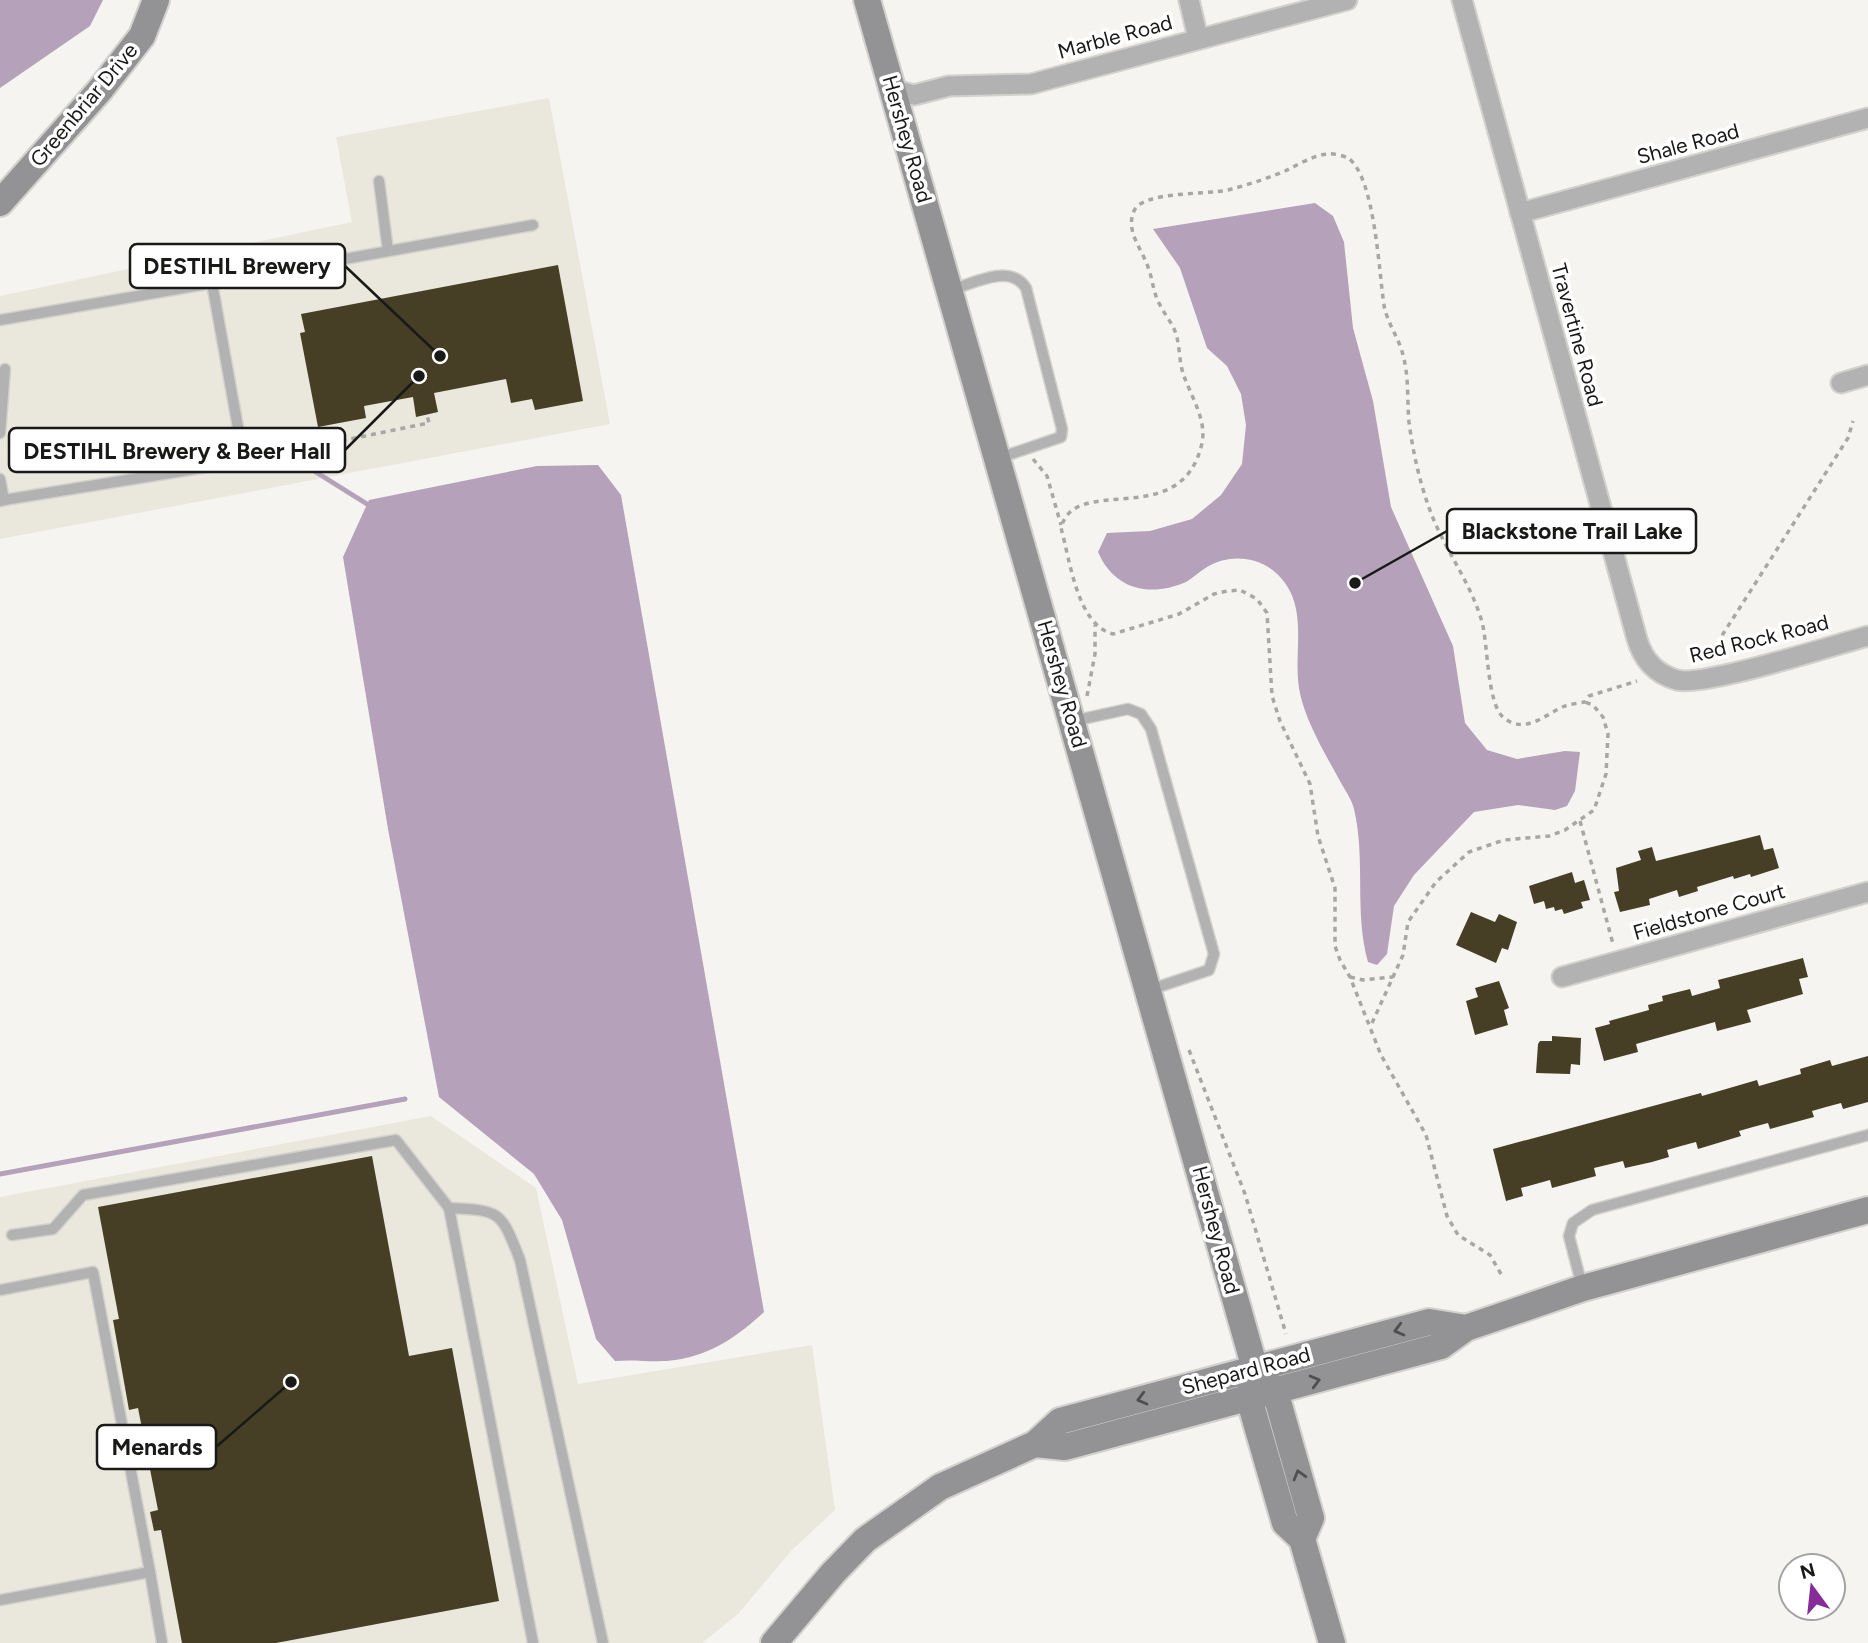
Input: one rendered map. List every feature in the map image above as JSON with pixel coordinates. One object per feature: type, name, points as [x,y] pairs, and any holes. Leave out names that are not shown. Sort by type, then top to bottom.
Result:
[{"type":"main road","name":"Greenbriar Drive","points":[[0,203],[100,90],[142,36],[156,0]]},
{"type":"main road","name":"Hershey Road","points":[[867,0],[1255,1369],[1275,1391],[1311,1518],[1302,1539]]},
{"type":"main road","name":"Shepard Road","points":[[1035,1444],[1065,1447],[1441,1346],[1466,1328],[1583,1288],[1868,1210]]},
{"type":"main road","name":"Shepard Road","points":[[774,1643],[833,1573],[865,1540],[895,1517],[971,1470],[1035,1444],[1060,1421],[1429,1322],[1466,1328]]},
{"type":"main road","name":"Hershey Road","points":[[1255,1369],[1249,1398],[1285,1523],[1302,1539],[1332,1643]]},
{"type":"street","points":[[1189,0],[1198,38]]},
{"type":"street","name":"Marble Road","points":[[894,90],[914,95],[949,86],[1031,84],[1347,0]]},
{"type":"street","name":"Travertine Road","points":[[1462,0],[1639,647],[1649,664],[1662,674]]},
{"type":"street","name":"Shale Road","points":[[1520,213],[1868,118]]},
{"type":"street","points":[[1841,383],[1868,375]]},
{"type":"street","name":"Red Rock Road","points":[[1662,674],[1680,681],[1712,678],[1868,636]]},
{"type":"street","name":"Fieldstone Court","points":[[1562,977],[1868,892]]},
{"type":"lane","points":[[379,181],[388,251]]},
{"type":"lane","points":[[0,320],[533,225]]},
{"type":"lane","points":[[950,290],[1007,274],[1020,278],[1026,288],[1062,429],[1061,437],[998,458]]},
{"type":"lane","points":[[0,480],[2,501],[244,461],[212,283]]},
{"type":"lane","points":[[0,433],[5,369]]},
{"type":"lane","points":[[1073,721],[1128,709],[1141,714],[1151,729],[1214,954],[1209,970],[1149,990]]},
{"type":"lane","points":[[1583,1288],[1569,1236],[1573,1223],[1592,1210],[1868,1135]]},
{"type":"lane","points":[[12,1235],[52,1228],[83,1195],[396,1140],[449,1208],[533,1643]]},
{"type":"lane","points":[[449,1208],[487,1210],[505,1221],[520,1260],[603,1643]]},
{"type":"lane","points":[[0,1290],[93,1272],[162,1643]]},
{"type":"lane","points":[[0,1600],[150,1572]]},
{"type":"path","points":[[1371,1025],[1403,955],[1408,922],[1436,882],[1462,858],[1488,844],[1549,836],[1580,821],[1594,810],[1601,792],[1608,755],[1608,734],[1603,717],[1593,705],[1585,702],[1566,706],[1541,721],[1520,725],[1503,717],[1495,702],[1478,608],[1438,532],[1421,481],[1409,423],[1403,355],[1385,308],[1378,240],[1357,170],[1347,158],[1330,153],[1243,186],[1188,196],[1149,198],[1139,202],[1132,213],[1135,239],[1150,270],[1157,301],[1176,332],[1181,370],[1202,422],[1202,442],[1194,465],[1181,480],[1164,492],[1127,500],[1087,501],[1072,509],[1063,520],[1063,534],[1083,605],[1090,620],[1101,631],[1113,634],[1179,614],[1214,594],[1227,591],[1240,590],[1257,599],[1267,613],[1272,696],[1280,721],[1310,784],[1318,836],[1335,888],[1335,946],[1371,1025],[1381,1055],[1426,1135],[1447,1216],[1458,1235],[1490,1255],[1501,1274]]},
{"type":"path","points":[[240,436],[330,443],[429,423],[427,415]]},
{"type":"path","points":[[1715,654],[1723,634],[1848,438],[1853,421]]},
{"type":"path","points":[[1585,702],[1589,695],[1637,681]]},
{"type":"path","points":[[1580,821],[1618,961]]},
{"type":"path","points":[[1350,977],[1363,981],[1393,977]]},
{"type":"shaded area","points":[[0,0],[103,0],[90,26],[0,88]]},
{"type":"shaded area","points":[[549,98],[610,424],[0,539],[0,296],[352,222],[336,137]]},
{"type":"shaded area","points":[[1315,203],[1333,216],[1344,242],[1353,328],[1373,401],[1391,507],[1453,646],[1465,723],[1487,750],[1517,759],[1565,751],[1580,752],[1575,791],[1567,806],[1555,810],[1518,805],[1474,812],[1414,875],[1394,906],[1387,954],[1377,965],[1368,962],[1364,943],[1359,847],[1354,809],[1303,705],[1298,679],[1298,623],[1293,597],[1286,584],[1276,573],[1260,563],[1233,559],[1216,563],[1186,582],[1172,587],[1134,587],[1113,575],[1098,552],[1107,533],[1150,531],[1192,519],[1221,495],[1242,464],[1246,425],[1241,394],[1227,366],[1207,348],[1180,268],[1153,229]]},
{"type":"shaded area","points":[[598,465],[621,495],[764,1312],[744,1329],[712,1349],[668,1361],[615,1361],[596,1339],[562,1220],[534,1174],[439,1097],[388,829],[343,557],[369,500],[537,466]]},
{"type":"shaded area","points":[[431,1116],[536,1188],[578,1384],[812,1345],[835,1510],[792,1550],[738,1614],[702,1643],[0,1643],[0,1197]]},
{"type":"building","points":[[558,265],[583,401],[535,410],[532,399],[511,403],[506,379],[434,393],[438,412],[416,417],[413,397],[364,406],[366,418],[318,427],[300,333],[305,332],[301,314]]},
{"type":"building","points":[[1760,835],[1764,850],[1773,848],[1779,868],[1751,877],[1750,874],[1734,879],[1733,876],[1697,887],[1698,891],[1679,897],[1677,890],[1649,899],[1650,905],[1620,912],[1614,892],[1619,891],[1616,868],[1641,860],[1638,851],[1652,847],[1656,861]]},
{"type":"building","points":[[1572,872],[1575,883],[1584,880],[1590,900],[1581,902],[1583,908],[1564,914],[1562,909],[1546,909],[1544,901],[1534,904],[1529,886]]},
{"type":"building","points":[[1471,912],[1495,922],[1499,914],[1517,922],[1508,950],[1502,948],[1496,963],[1456,945]]},
{"type":"building","points":[[1803,958],[1808,977],[1799,979],[1803,994],[1747,1010],[1751,1022],[1717,1031],[1715,1022],[1636,1044],[1638,1052],[1604,1061],[1595,1028],[1610,1024],[1609,1021],[1649,1010],[1648,1005],[1663,1001],[1662,996],[1690,989],[1692,996],[1720,988],[1718,980]]},
{"type":"building","points":[[1499,981],[1509,1008],[1504,1010],[1508,1025],[1475,1035],[1466,1001],[1478,997],[1475,988]]},
{"type":"building","points":[[1552,1036],[1581,1038],[1580,1065],[1571,1064],[1570,1074],[1536,1073],[1538,1044],[1540,1041],[1552,1041]]},
{"type":"building","points":[[1868,1056],[1868,1102],[1843,1109],[1841,1103],[1826,1107],[1812,1111],[1814,1117],[1770,1129],[1768,1123],[1753,1127],[1739,1131],[1741,1136],[1698,1149],[1696,1142],[1681,1146],[1667,1150],[1669,1157],[1652,1162],[1625,1168],[1623,1161],[1594,1168],[1596,1176],[1552,1188],[1550,1180],[1521,1188],[1523,1196],[1506,1201],[1493,1149],[1701,1093],[1702,1096],[1757,1080],[1759,1086],[1801,1074],[1800,1069],[1830,1060],[1832,1066]]},
{"type":"building","points":[[372,1156],[409,1356],[452,1348],[499,1601],[276,1643],[182,1643],[161,1530],[154,1531],[150,1512],[158,1510],[138,1408],[129,1410],[113,1320],[119,1319],[98,1207]]},
{"type":"waterway","points":[[287,454],[367,504]]},
{"type":"waterway","points":[[0,1174],[405,1099]]},
{"type":"place","name":"DESTIHL Brewery","points":[[440,356]]},
{"type":"place","name":"DESTIHL Brewery & Beer Hall","points":[[419,376]]},
{"type":"place","name":"Blackstone Trail Lake","points":[[1355,583]]},
{"type":"place","name":"Menards","points":[[291,1382]]}]
